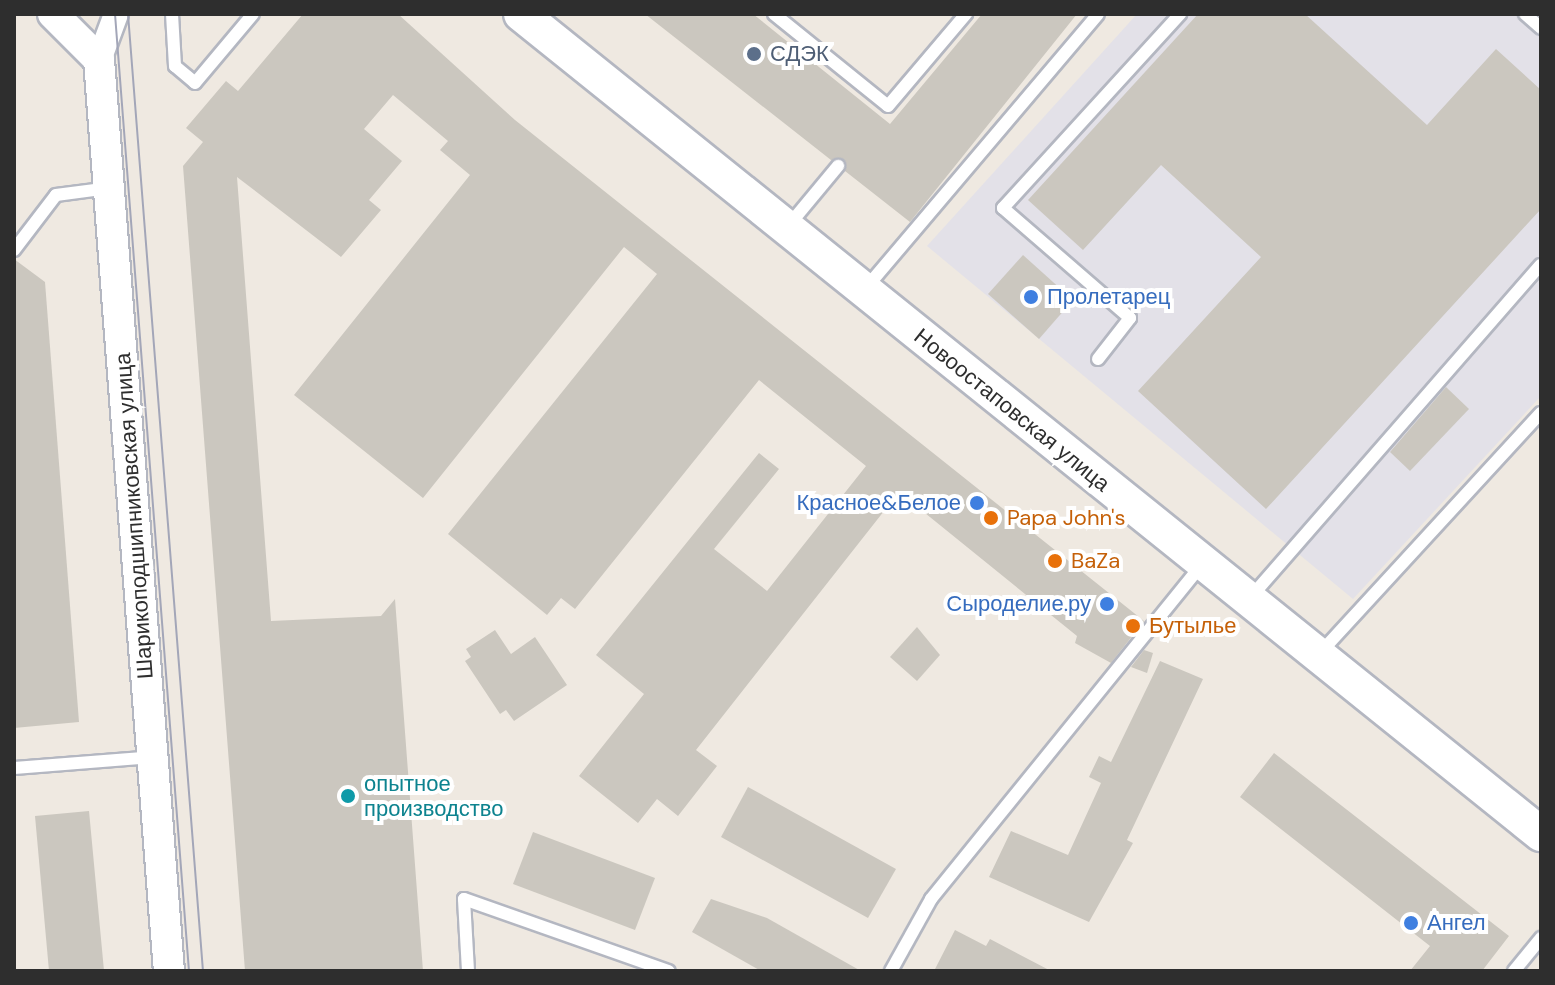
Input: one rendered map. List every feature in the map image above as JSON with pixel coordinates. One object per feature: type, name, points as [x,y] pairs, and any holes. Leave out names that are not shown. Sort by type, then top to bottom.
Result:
[{"type":"main road","name":"Новоостаповская улица","points":[[532,17],[787,228],[1541,834]]},
{"type":"street","points":[[53,14],[99,60]]},
{"type":"street","name":"Шарикоподшипниковская улица","points":[[116,14],[99,60],[169,971]]},
{"type":"lane","points":[[172,14],[175,66],[195,83],[253,14]]},
{"type":"lane","points":[[774,14],[888,106],[966,14]]},
{"type":"lane","points":[[864,290],[1098,14]]},
{"type":"lane","points":[[1098,359],[1130,318],[1003,208],[1180,14]]},
{"type":"lane","points":[[1525,14],[1541,28]]},
{"type":"lane","points":[[1050,46],[1063,56]]},
{"type":"lane","points":[[787,228],[838,166]]},
{"type":"lane","points":[[14,250],[56,195],[109,188]]},
{"type":"lane","points":[[1248,600],[1541,265]]},
{"type":"lane","points":[[1318,656],[1541,413]]},
{"type":"lane","points":[[891,971],[931,899],[1202,564]]},
{"type":"lane","points":[[14,768],[153,757]]},
{"type":"lane","points":[[468,971],[464,899],[669,971]]},
{"type":"lane","points":[[1514,971],[1541,938]]},
{"type":"shaded area","points":[[1137,14],[1541,14],[1541,396],[1353,599],[927,246]]},
{"type":"building","points":[[303,14],[398,14],[515,120],[1144,621],[1111,663],[1075,643],[1077,636],[899,492],[696,750],[717,766],[678,816],[657,799],[638,823],[579,776],[644,694],[596,655],[759,453],[779,469],[714,549],[767,591],[866,466],[759,380],[575,609],[561,598],[547,615],[448,534],[657,274],[624,247],[423,498],[294,395],[470,175],[440,150],[448,141],[393,95],[364,129],[402,161],[369,200],[381,210],[341,257],[237,177],[271,621],[381,616],[395,599],[423,971],[245,971],[183,166],[203,142],[186,128],[226,81],[238,91]]},
{"type":"building","points":[[645,14],[753,14],[890,124],[982,14],[1077,14],[910,222],[845,171],[843,159],[831,160]]},
{"type":"building","points":[[1198,14],[1305,14],[1427,125],[1496,49],[1541,90],[1541,209],[1266,509],[1138,391],[1261,257],[1161,165],[1083,250],[1028,200]]},
{"type":"building","name":"Пролетарец","points":[[1023,255],[1073,300],[1039,339],[988,294]]},
{"type":"building","points":[[14,259],[45,282],[79,722],[14,728]]},
{"type":"building","points":[[1446,387],[1469,409],[1410,471],[1390,452]]},
{"type":"building","points":[[917,627],[940,655],[917,681],[890,657]]},
{"type":"building","points":[[495,630],[511,654],[535,637],[567,685],[514,721],[506,710],[500,714],[465,661],[471,657],[466,649]]},
{"type":"building","points":[[1144,650],[1153,653],[1147,673],[1131,667]]},
{"type":"building","points":[[1160,661],[1203,679],[1127,840],[1133,843],[1089,922],[989,877],[1011,831],[1068,855],[1101,783],[1089,777],[1099,756],[1111,762]]},
{"type":"building","points":[[1274,753],[1509,936],[1482,971],[1410,971],[1430,946],[1240,797]]},
{"type":"building","points":[[748,787],[896,869],[868,918],[721,837]]},
{"type":"building","points":[[89,811],[104,971],[49,971],[35,816]]},
{"type":"building","points":[[533,832],[655,878],[635,930],[513,884]]},
{"type":"building","points":[[711,899],[767,918],[861,971],[761,971],[692,932]]},
{"type":"building","points":[[955,930],[986,946],[990,939],[1051,971],[934,971]]},
{"type":"tram line","points":[[115,14],[189,971]]},
{"type":"tram line","points":[[128,14],[203,971]]},
{"type":"place","name":"СДЭК","points":[[754,54]]},
{"type":"place","name":"Пролетарец","points":[[1031,297]]},
{"type":"place","name":"Красное&Белое","points":[[977,503]]},
{"type":"place","name":"Papa John's","points":[[991,518]]},
{"type":"place","name":"BaZa","points":[[1055,561]]},
{"type":"place","name":"Сыроделие.ру","points":[[1107,604]]},
{"type":"place","name":"Бутылье","points":[[1133,626]]},
{"type":"place","name":"опытное производство","points":[[348,796]]},
{"type":"place","name":"Ангел","points":[[1411,923]]}]
